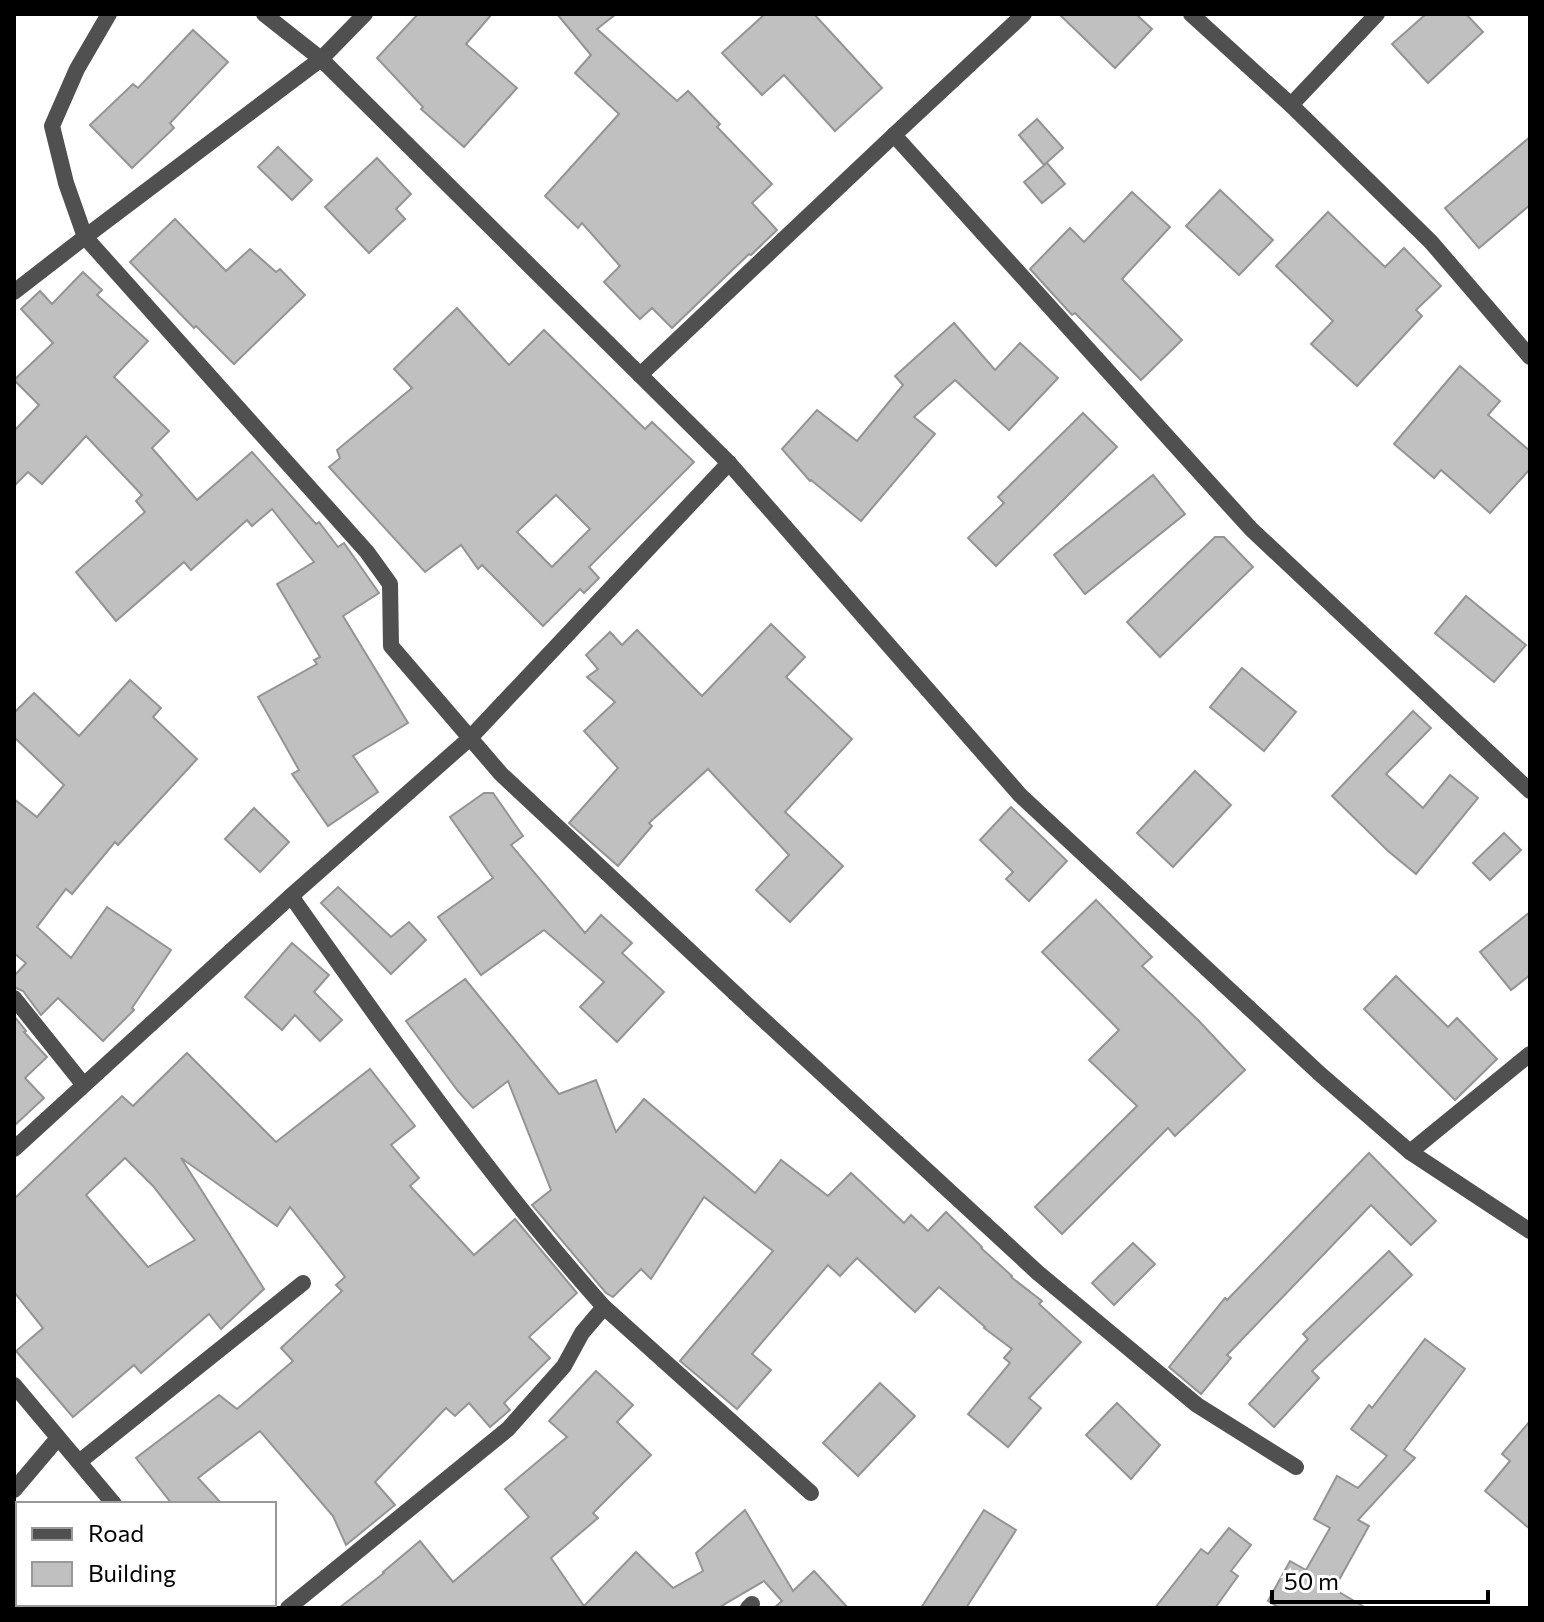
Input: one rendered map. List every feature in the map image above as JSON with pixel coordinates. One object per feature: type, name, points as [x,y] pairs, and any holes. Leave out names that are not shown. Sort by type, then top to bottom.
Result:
[{"type":"street","points":[[109,14],[77,69],[52,126],[66,183],[85,237],[367,552],[390,584],[391,646],[501,774],[1037,1272],[1197,1405],[1296,1467]]},
{"type":"street","points":[[264,14],[321,59],[729,463],[1020,795],[1320,1074],[1410,1152],[1530,1231]]},
{"type":"street","points":[[14,292],[321,59],[365,14]]},
{"type":"street","points":[[640,375],[1024,14]]},
{"type":"street","points":[[1191,14],[1291,105],[1431,242],[1530,357]]},
{"type":"street","points":[[1291,105],[1377,14]]},
{"type":"street","points":[[894,135],[1251,529],[1530,791]]},
{"type":"street","points":[[14,1149],[291,896],[469,739],[729,463]]},
{"type":"street","points":[[291,896],[428,1089],[561,1259],[604,1307],[811,1493]]},
{"type":"street","points":[[14,998],[83,1084]]},
{"type":"street","points":[[1410,1152],[1530,1054]]},
{"type":"street","points":[[79,1462],[303,1283]]},
{"type":"street","points":[[288,1608],[508,1429],[564,1366],[582,1333],[604,1307]]},
{"type":"street","points":[[14,1385],[112,1502]]},
{"type":"street","points":[[14,1490],[58,1438]]},
{"type":"building","points":[[418,14],[492,14],[466,44],[517,88],[464,147],[421,109],[423,107],[377,58]]},
{"type":"building","points":[[557,14],[616,14],[597,29],[677,101],[688,91],[720,124],[717,127],[772,184],[752,203],[777,230],[672,328],[652,308],[640,319],[604,282],[620,266],[582,223],[578,228],[545,196],[619,114],[575,73],[591,55]]},
{"type":"building","points":[[765,14],[814,14],[882,88],[835,131],[784,75],[762,95],[722,53]]},
{"type":"building","points":[[1059,14],[1136,14],[1152,29],[1115,68]]},
{"type":"building","points":[[1426,14],[1466,14],[1483,32],[1428,83],[1392,44]]},
{"type":"building","points":[[193,30],[228,62],[170,123],[174,128],[132,168],[90,125],[133,84],[138,88]]},
{"type":"building","points":[[1037,119],[1063,148],[1044,165],[1019,135]]},
{"type":"building","points":[[1530,137],[1530,205],[1479,248],[1445,208]]},
{"type":"building","points":[[278,147],[312,180],[292,200],[258,167]]},
{"type":"building","points":[[377,158],[411,194],[396,209],[405,219],[369,253],[325,207]]},
{"type":"building","points":[[1047,163],[1065,184],[1042,203],[1024,182]]},
{"type":"building","points":[[1220,190],[1273,240],[1239,275],[1186,226]]},
{"type":"building","points":[[1132,192],[1170,227],[1122,279],[1182,340],[1141,380],[1075,313],[1072,315],[1030,269],[1070,228],[1084,242]]},
{"type":"building","points":[[1328,212],[1385,267],[1404,248],[1441,286],[1416,310],[1422,316],[1357,386],[1311,344],[1333,321],[1276,266]]},
{"type":"building","points":[[175,219],[226,271],[250,249],[276,272],[280,269],[305,295],[234,364],[130,262]]},
{"type":"building","points":[[83,272],[102,290],[97,295],[148,341],[114,377],[169,431],[152,448],[197,500],[252,452],[316,524],[319,522],[338,547],[344,543],[379,593],[343,616],[408,723],[353,756],[378,792],[328,826],[292,774],[299,770],[258,697],[317,664],[314,660],[320,657],[277,584],[314,562],[272,509],[252,526],[247,520],[191,570],[184,562],[116,621],[76,572],[145,512],[136,501],[142,495],[86,436],[42,484],[28,472],[14,486],[14,431],[39,405],[14,380],[53,343],[21,309],[40,291],[52,304]]},
{"type":"building","points":[[457,308],[509,365],[544,330],[645,429],[652,422],[694,462],[589,567],[599,578],[584,593],[580,589],[543,626],[482,565],[478,569],[461,545],[425,572],[329,467],[340,458],[337,450],[412,388],[394,369]],"holes":[[[556,495],[590,529],[552,567],[517,532]]]},
{"type":"building","points":[[954,323],[995,370],[1020,343],[1058,378],[1009,430],[955,380],[914,417],[935,434],[861,521],[810,481],[782,449],[817,410],[857,441],[903,385],[895,376]]},
{"type":"building","points":[[1460,366],[1500,401],[1488,415],[1530,451],[1530,469],[1490,513],[1441,470],[1434,478],[1394,444]]},
{"type":"building","points":[[1083,413],[1117,447],[996,566],[968,538],[1004,503],[998,497]]},
{"type":"building","points":[[1153,475],[1185,514],[1085,594],[1054,555]]},
{"type":"building","points":[[1215,537],[1224,537],[1253,567],[1160,657],[1127,622]]},
{"type":"building","points":[[1466,596],[1526,645],[1494,682],[1435,633]]},
{"type":"building","points":[[771,624],[805,657],[786,677],[852,739],[785,812],[843,866],[790,922],[756,890],[789,855],[708,769],[649,823],[652,826],[618,866],[569,823],[618,768],[584,731],[615,702],[587,677],[598,669],[586,655],[610,632],[622,645],[637,630],[702,696]]},
{"type":"building","points":[[1242,668],[1296,712],[1264,751],[1210,707]]},
{"type":"building","points":[[130,680],[161,708],[153,717],[197,759],[118,845],[115,842],[72,894],[66,889],[37,927],[71,958],[107,907],[171,950],[132,1008],[134,1010],[103,1041],[58,998],[41,1015],[23,991],[14,987],[14,976],[26,963],[14,956],[14,799],[37,817],[64,785],[14,737],[14,713],[34,693],[79,736]]},
{"type":"building","points":[[1413,711],[1431,728],[1386,774],[1423,808],[1450,775],[1478,798],[1416,874],[1332,796]]},
{"type":"building","points":[[1195,771],[1231,805],[1173,867],[1137,833]]},
{"type":"building","points":[[484,793],[493,793],[523,836],[511,845],[585,933],[601,915],[632,943],[622,953],[664,992],[617,1042],[580,1007],[604,982],[544,930],[481,975],[438,917],[493,878],[450,817]]},
{"type":"building","points":[[1011,807],[1067,861],[1029,901],[1006,879],[1013,872],[980,840]]},
{"type":"building","points":[[254,808],[289,842],[260,872],[225,839]]},
{"type":"building","points":[[1504,833],[1521,850],[1490,880],[1473,863]]},
{"type":"building","points":[[338,887],[391,937],[409,922],[426,940],[391,974],[321,903]]},
{"type":"building","points":[[1096,900],[1152,957],[1142,966],[1245,1070],[1175,1136],[1168,1128],[1062,1234],[1035,1207],[1137,1106],[1089,1060],[1119,1030],[1042,952]]},
{"type":"building","points":[[1530,912],[1530,975],[1511,990],[1480,952]]},
{"type":"building","points":[[292,943],[329,975],[314,992],[342,1020],[320,1041],[295,1015],[282,1030],[245,997]]},
{"type":"building","points":[[1396,976],[1448,1027],[1457,1018],[1497,1059],[1455,1100],[1364,1009]]},
{"type":"building","points":[[465,979],[559,1094],[596,1080],[616,1132],[644,1099],[755,1193],[781,1160],[828,1196],[851,1173],[904,1223],[911,1215],[928,1231],[946,1212],[1011,1277],[1042,1301],[1039,1304],[1081,1342],[1029,1398],[1041,1408],[1008,1447],[968,1414],[1010,1363],[1004,1358],[1012,1349],[939,1287],[915,1312],[857,1258],[840,1276],[828,1265],[752,1354],[771,1370],[737,1409],[680,1361],[773,1251],[704,1197],[651,1279],[641,1269],[613,1297],[606,1293],[532,1205],[551,1190],[508,1081],[473,1108],[406,1021]]},
{"type":"building","points":[[14,1016],[47,1057],[25,1078],[44,1098],[14,1126]]},
{"type":"building","points":[[187,1053],[276,1142],[370,1069],[415,1126],[391,1145],[419,1178],[410,1186],[474,1255],[515,1219],[577,1293],[529,1337],[550,1358],[504,1403],[510,1410],[490,1427],[469,1403],[455,1416],[446,1408],[375,1482],[395,1505],[346,1545],[333,1516],[260,1431],[198,1478],[220,1502],[170,1502],[136,1458],[219,1395],[237,1409],[293,1361],[281,1348],[342,1291],[336,1285],[345,1277],[290,1207],[277,1226],[181,1158],[264,1289],[221,1329],[209,1314],[141,1373],[134,1365],[73,1417],[16,1351],[43,1328],[14,1292],[14,1199],[122,1096],[133,1106]],"holes":[[[125,1158],[153,1186],[195,1240],[148,1267],[86,1195]]]},
{"type":"building","points":[[1369,1153],[1436,1221],[1411,1245],[1371,1205],[1227,1355],[1231,1358],[1201,1394],[1169,1367],[1225,1298],[1227,1300]]},
{"type":"building","points":[[1133,1243],[1155,1264],[1114,1305],[1092,1283]]},
{"type":"building","points":[[1389,1251],[1412,1275],[1312,1371],[1319,1378],[1274,1427],[1249,1404],[1308,1339],[1303,1334]]},
{"type":"building","points":[[1425,1339],[1465,1369],[1404,1450],[1415,1458],[1358,1520],[1369,1526],[1334,1589],[1366,1608],[1280,1608],[1268,1601],[1290,1561],[1306,1570],[1330,1528],[1314,1519],[1337,1476],[1358,1488],[1387,1456],[1351,1429],[1369,1405],[1372,1408]]},
{"type":"building","points":[[596,1371],[633,1405],[617,1422],[651,1455],[593,1513],[598,1518],[551,1558],[584,1606],[636,1552],[673,1588],[703,1571],[696,1553],[745,1510],[793,1591],[814,1571],[848,1608],[774,1608],[782,1601],[764,1581],[718,1608],[339,1608],[420,1541],[453,1582],[529,1517],[505,1489],[567,1437],[549,1421]]},
{"type":"building","points":[[880,1383],[915,1416],[858,1476],[823,1443]]},
{"type":"building","points":[[1117,1403],[1160,1445],[1131,1479],[1086,1435]]},
{"type":"building","points":[[1530,1421],[1530,1529],[1485,1491],[1510,1461],[1502,1454]]},
{"type":"building","points":[[984,1510],[1016,1530],[966,1608],[921,1608]]},
{"type":"building","points":[[1229,1528],[1251,1545],[1231,1571],[1238,1576],[1215,1608],[1155,1608],[1201,1549],[1208,1554]]}]
